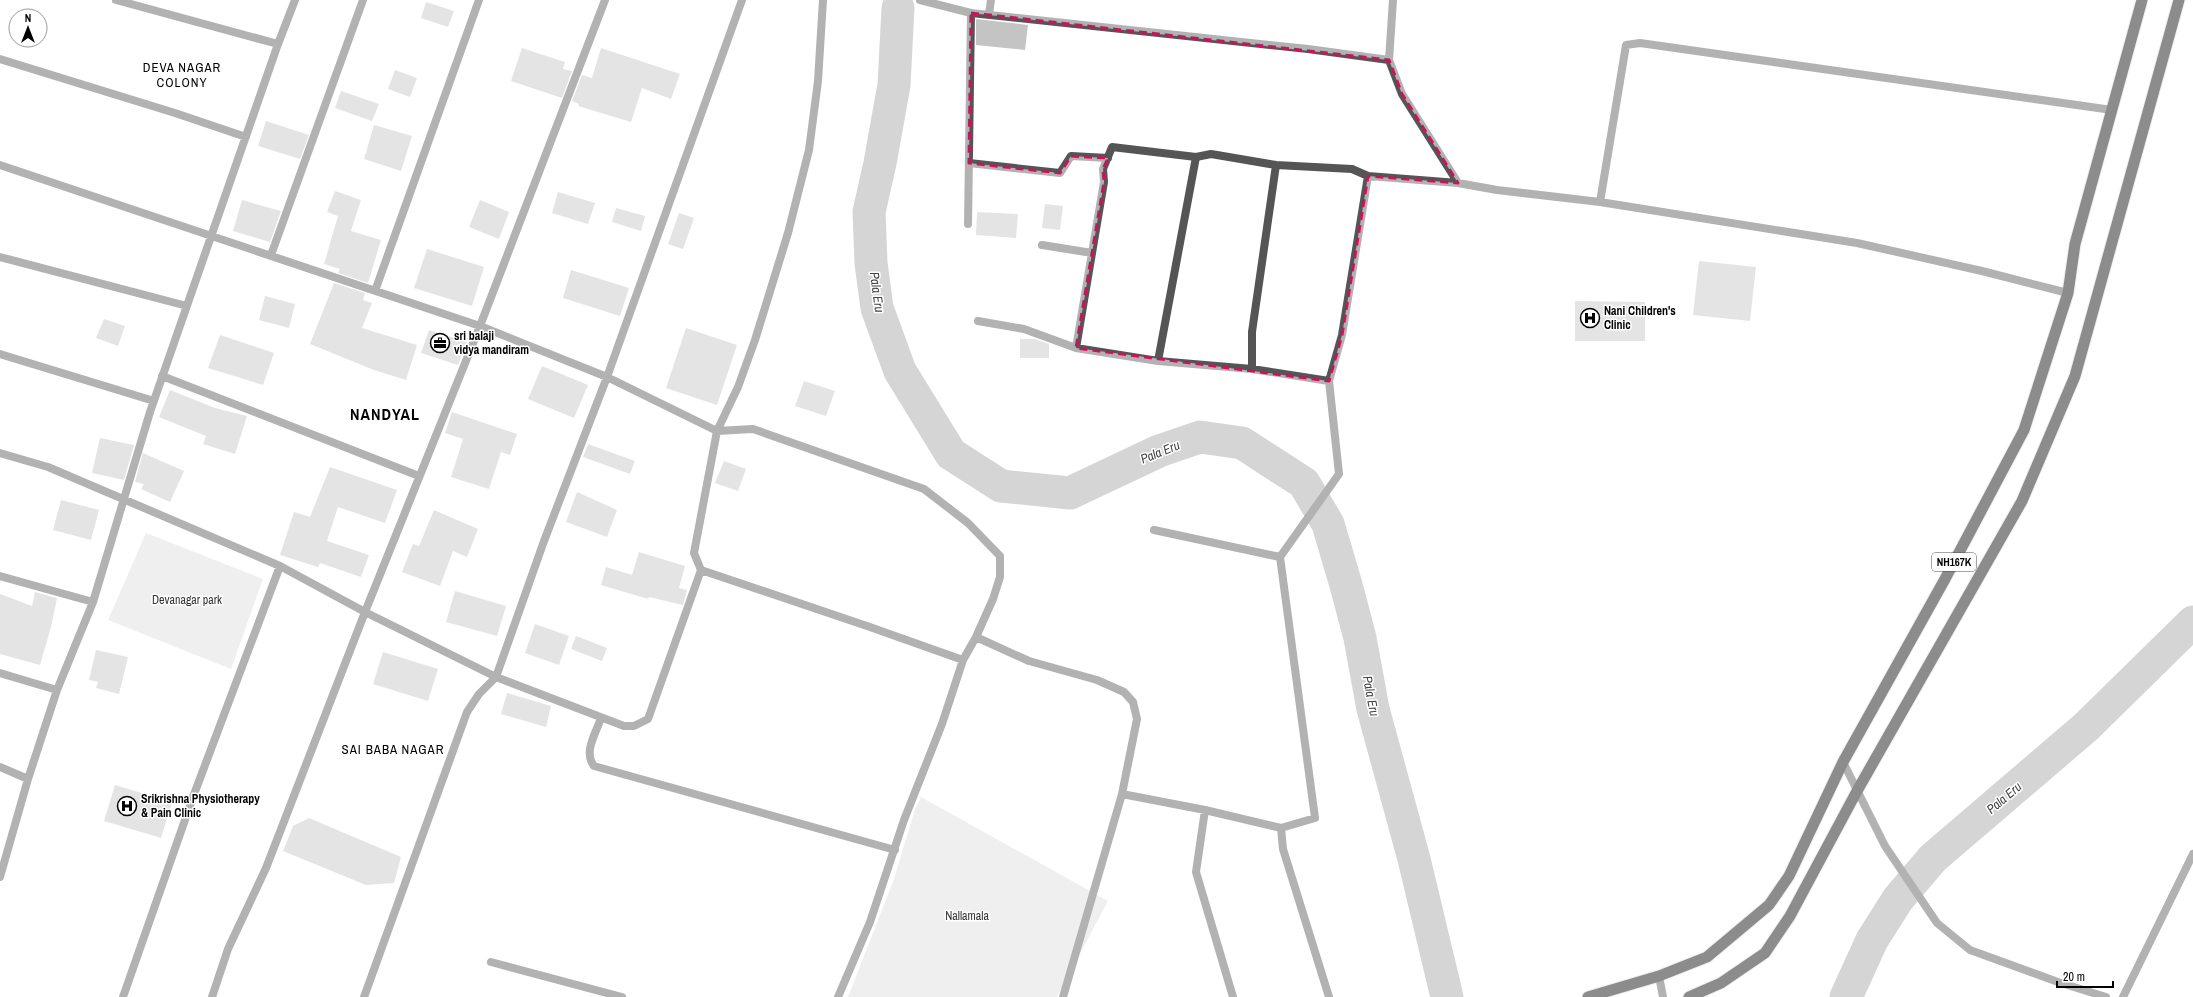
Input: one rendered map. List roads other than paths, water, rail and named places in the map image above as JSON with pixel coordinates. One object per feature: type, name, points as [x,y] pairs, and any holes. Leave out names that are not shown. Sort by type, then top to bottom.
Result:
[{"type":"highway","name":"NH167K","points":[[1588,997],[1659,976],[1707,957],[1769,905],[1789,876],[1843,762],[1945,579],[2024,430],[2068,293],[2075,244],[2142,0]]},
{"type":"highway","name":"NH167K","points":[[1689,997],[1721,983],[1765,953],[1790,916],[1858,791],[2022,501],[2075,376],[2179,0]]},
{"type":"street","points":[[116,0],[278,44]]},
{"type":"street","points":[[0,877],[28,779],[57,690],[93,602],[162,376],[278,44],[295,0]]},
{"type":"street","points":[[271,255],[363,0]]},
{"type":"street","points":[[375,291],[479,0]]},
{"type":"street","points":[[212,997],[228,949],[266,868],[365,612],[480,326],[605,0]]},
{"type":"street","points":[[364,997],[466,712],[479,694],[496,677],[544,541],[607,377],[742,0]]},
{"type":"street","points":[[0,453],[48,467],[280,566],[365,612],[496,677],[624,726],[634,726],[648,719],[701,570],[694,553],[716,431],[738,387],[755,340],[788,233],[809,150],[818,81],[822,0]]},
{"type":"street","points":[[920,0],[971,13],[1300,48],[1389,60]]},
{"type":"street","points":[[989,14],[991,0]]},
{"type":"street","points":[[1393,0],[1389,60],[1402,94],[1458,182]]},
{"type":"street","points":[[968,224],[971,13]]},
{"type":"street","points":[[1600,202],[1626,45],[1640,44],[2112,110]]},
{"type":"street","points":[[0,59],[175,112],[246,137]]},
{"type":"street","points":[[1076,348],[1104,182],[1103,169],[1112,147],[1196,157],[1211,154],[1276,165],[1352,169],[1368,176],[1458,182],[1497,190],[1600,202],[1857,243],[1982,271],[2068,293]]},
{"type":"street","points":[[969,163],[1060,173],[1071,156],[1108,158]]},
{"type":"street","points":[[1158,361],[1196,157]]},
{"type":"street","points":[[0,164],[480,326],[607,377],[716,431],[753,429],[924,489],[968,523],[1000,556],[1000,577],[993,599],[976,637],[963,660],[942,724],[904,820],[870,922],[838,997]]},
{"type":"street","points":[[1252,369],[1252,332],[1276,165]]},
{"type":"street","points":[[1122,794],[1206,810],[1281,828],[1315,818],[1280,557],[1339,474],[1329,382],[1342,335],[1368,176]]},
{"type":"street","points":[[1042,246],[1092,252]]},
{"type":"street","points":[[0,257],[187,306]]},
{"type":"street","points":[[978,321],[1024,329],[1076,348],[1158,361],[1252,369],[1329,382]]},
{"type":"street","points":[[0,354],[154,401]]},
{"type":"street","points":[[162,376],[419,476]]},
{"type":"street","points":[[1154,530],[1280,557]]},
{"type":"street","points":[[123,997],[194,797],[280,566]]},
{"type":"street","points":[[701,570],[963,660]]},
{"type":"street","points":[[0,576],[93,602]]},
{"type":"street","points":[[976,637],[1029,660],[1097,680],[1124,692],[1133,702],[1137,719],[1122,794],[1063,997]]},
{"type":"street","points":[[0,673],[57,690]]},
{"type":"street","points":[[601,718],[588,752],[589,760],[594,766],[895,850]]},
{"type":"street","points":[[1843,762],[1885,846],[1937,923],[1970,950],[2058,982],[2106,997]]},
{"type":"street","points":[[0,767],[28,779]]},
{"type":"street","points":[[1206,810],[1196,872],[1233,997]]},
{"type":"street","points":[[1281,828],[1283,849],[1329,997]]},
{"type":"street","points":[[2123,997],[2193,854]]},
{"type":"street","points":[[491,962],[622,997]]},
{"type":"street","points":[[1659,976],[1663,997]]},
{"type":"waterway","name":"Pala Eru","points":[[898,8],[894,85],[880,163],[869,212],[871,263],[877,308],[900,371],[951,454],[1001,486],[1070,493],[1159,451],[1200,437],[1242,443],[1304,483],[1328,524],[1346,585],[1360,638],[1373,709],[1414,859],[1447,997]]},
{"type":"waterway","name":"Pala Eru","points":[[1846,997],[1872,940],[1898,899],[1933,858],[2086,727],[2193,622]]},
{"type":"place","name":"Nani Children's Clinic","points":[[1590,318]]},
{"type":"place","name":"sri balaji vidya mandiram","points":[[440,343]]},
{"type":"place","name":"Srikrishna Physiotherapy & Pain Clinic","points":[[127,806]]},
{"type":"district","name":"DEVA NAGAR COLONY","points":[[182,74]]},
{"type":"district","name":"NANDYAL","points":[[385,414]]},
{"type":"district","name":"SAI BABA NAGAR","points":[[393,749]]},
{"type":"park label","name":"Devanagar park","points":[[187,600]]},
{"type":"park label","name":"Nallamala","points":[[967,916]]}]
